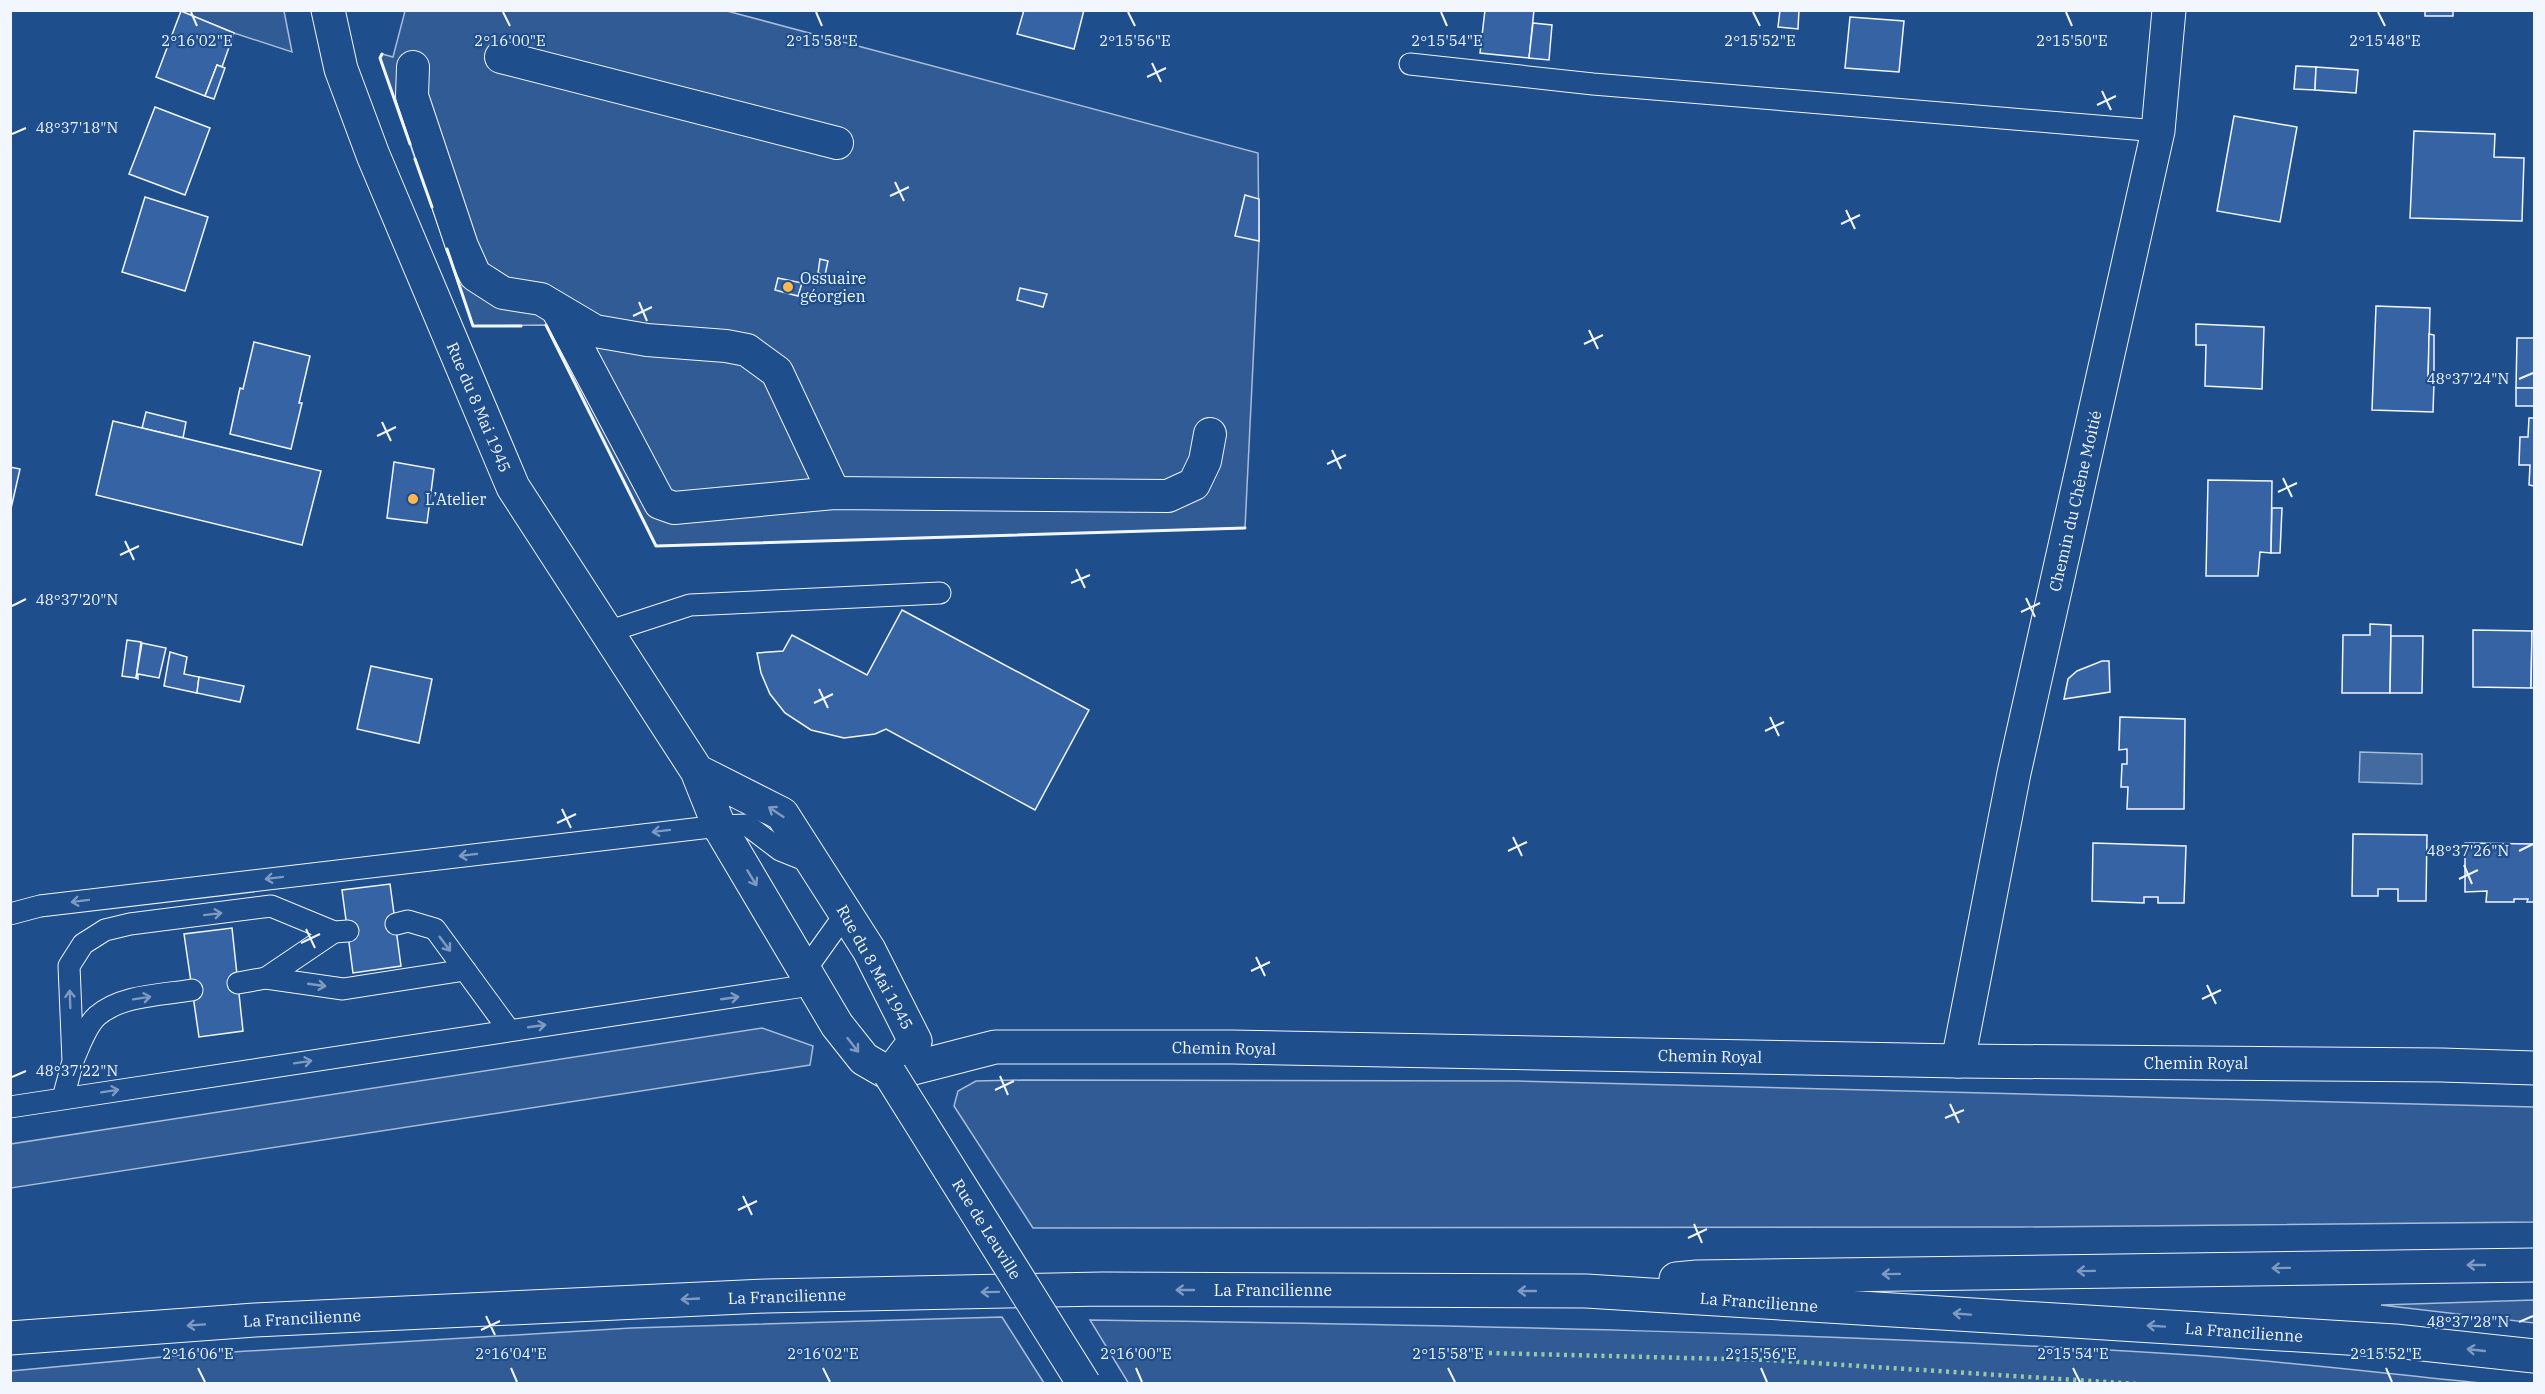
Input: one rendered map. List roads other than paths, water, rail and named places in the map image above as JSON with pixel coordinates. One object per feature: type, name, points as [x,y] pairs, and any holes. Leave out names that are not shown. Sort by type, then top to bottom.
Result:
[{"type":"main road","name":"Rue du 8 Mai 1945","points":[[328,10],[341,69],[373,154],[513,487],[697,771],[719,825],[837,1025],[864,1059],[890,1074],[915,1041],[888,986],[816,865],[782,814],[697,771]]},
{"type":"main road","name":"Chemin du Chêne Moitié","points":[[1958,1061],[2014,773],[2158,131],[2169,10]]},
{"type":"main road","name":"Chemin Royal","points":[[890,1074],[995,1047],[1244,1047],[1958,1061],[2442,1065],[2535,1068]]},
{"type":"main road","name":"Rue de Leuville","points":[[890,1074],[1083,1383]]},
{"type":"main road","points":[[1586,1291],[1697,1277],[2535,1265]]},
{"type":"main road","name":"La Francilienne","points":[[10,1338],[255,1320],[766,1296],[1102,1289],[1586,1291],[2395,1341],[2535,1356]]},
{"type":"street","points":[[501,57],[837,143]]},
{"type":"street","points":[[413,67],[412,96],[415,106],[462,246],[476,275],[503,293],[541,299],[595,331],[648,340],[726,345],[747,350],[777,372],[834,493]]},
{"type":"street","points":[[557,309],[660,503],[674,508],[834,493],[1168,496],[1194,484],[1205,461],[1210,434]]},
{"type":"lane","points":[[1410,64],[1593,84],[2158,131]]},
{"type":"lane","points":[[607,632],[690,605],[940,593]]},
{"type":"lane","points":[[10,914],[52,905],[719,825],[747,825],[780,850],[816,865]]},
{"type":"lane","points":[[63,1098],[72,1061],[69,966],[83,944],[105,930],[130,924],[271,906],[341,932],[266,978]]},
{"type":"lane","points":[[10,1107],[798,987],[806,969],[846,913]]},
{"type":"lane","points":[[396,924],[408,921],[435,929],[509,1030]]},
{"type":"lane","points":[[238,983],[266,978],[343,989],[465,970]]},
{"type":"lane","points":[[72,1061],[97,1017],[128,1000],[192,990]]},
{"type":"place","name":"Ossuaire géorgien","points":[[788,287]]},
{"type":"place","name":"L’Atelier","points":[[413,499]]}]
